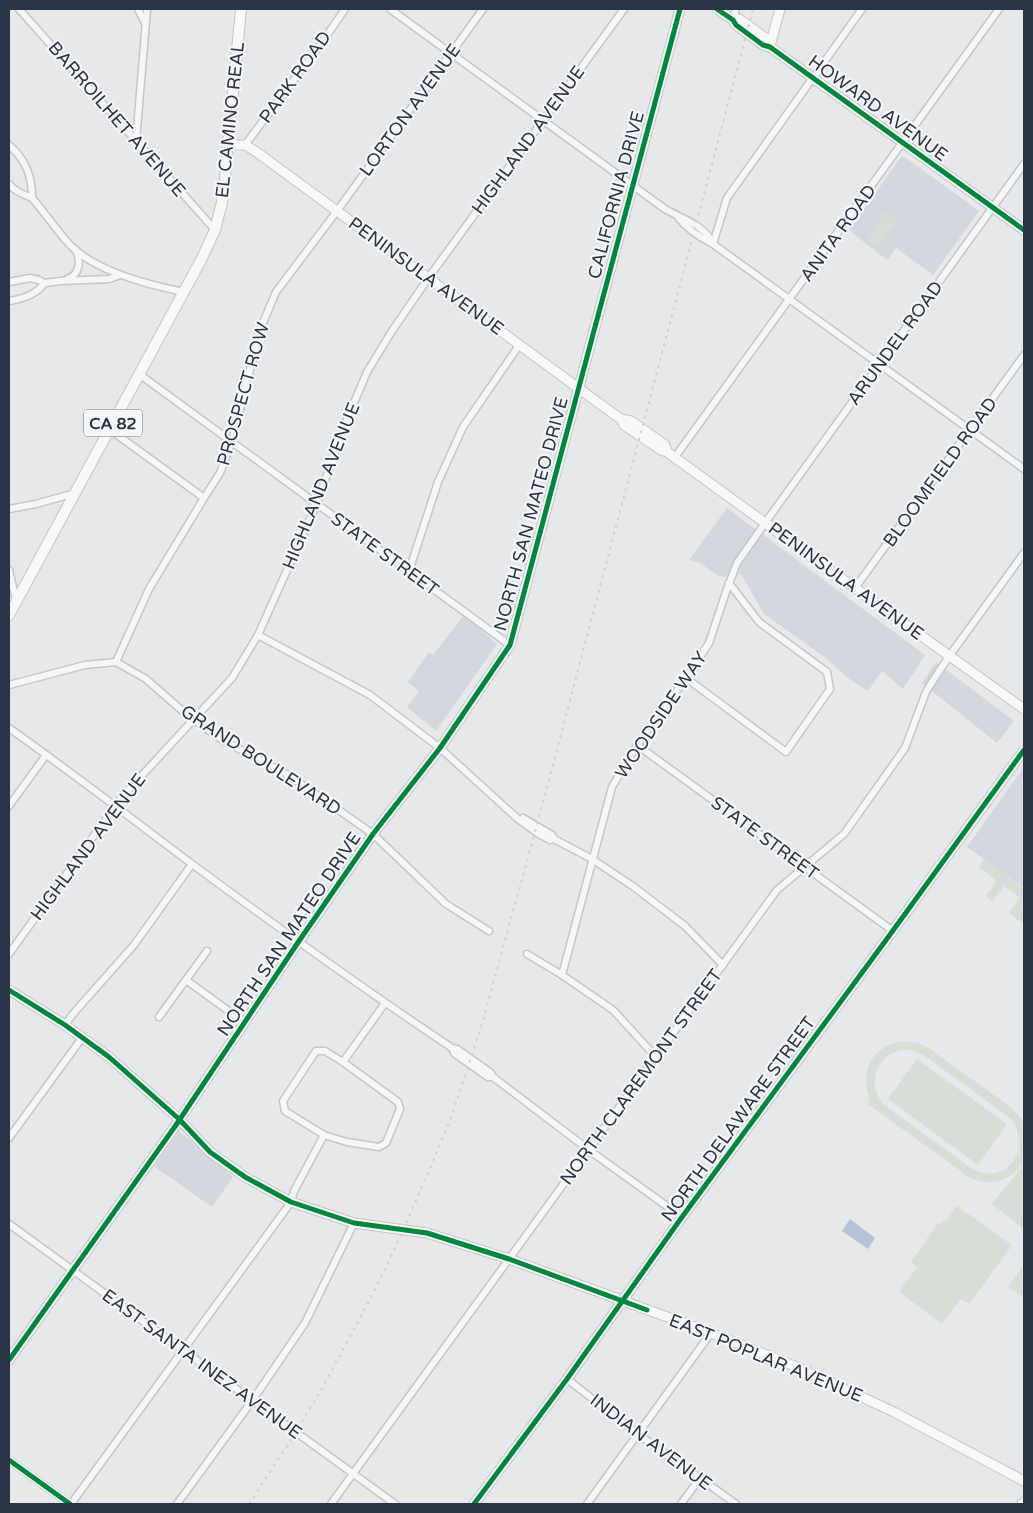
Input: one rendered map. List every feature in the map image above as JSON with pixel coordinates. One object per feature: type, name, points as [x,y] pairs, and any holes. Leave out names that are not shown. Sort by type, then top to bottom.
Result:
[{"type":"main road","name":"EL CAMINO REAL","points":[[214,230],[223,198],[241,9]]},
{"type":"main road","name":"CALIFORNIA DRIVE","points":[[578,387],[680,9]]},
{"type":"main road","name":"HOWARD AVENUE","points":[[718,9],[733,20],[739,19],[767,39],[770,47],[1024,230]]},
{"type":"main road","points":[[770,47],[780,9]]},
{"type":"main road","points":[[228,145],[245,145]]},
{"type":"main road","name":"PENINSULA AVENUE","points":[[245,145],[621,419],[631,420],[665,444],[671,454],[1024,709]]},
{"type":"main road","name":"CA 82","points":[[9,615],[184,292],[214,230]]},
{"type":"main road","name":"NORTH SAN MATEO DRIVE","points":[[9,1360],[179,1119],[373,834],[440,748],[510,645],[578,387]]},
{"type":"main road","name":"NORTH DELAWARE STREET","points":[[474,1504],[1024,750]]},
{"type":"main road","name":"EAST POPLAR AVENUE","points":[[9,990],[65,1025],[109,1057],[179,1119],[210,1152],[245,1178],[291,1202],[354,1223],[427,1233],[509,1259],[712,1333],[797,1367],[888,1409],[1024,1481]]},
{"type":"street","name":"BARROILHET AVENUE","points":[[19,9],[214,230]]},
{"type":"street","points":[[138,9],[146,26]]},
{"type":"street","points":[[136,141],[147,9]]},
{"type":"street","name":"PARK ROAD","points":[[245,145],[345,9]]},
{"type":"street","points":[[390,9],[633,186],[678,217],[685,218],[710,235],[713,244],[1024,469]]},
{"type":"street","name":"LORTON AVENUE","points":[[337,211],[483,9]]},
{"type":"street","name":"HIGHLAND AVENUE","points":[[9,954],[121,798],[232,678],[258,635],[316,503],[343,429],[366,375],[392,331],[429,278],[624,9]]},
{"type":"street","points":[[733,20],[736,9]]},
{"type":"street","points":[[713,244],[727,198],[862,9]]},
{"type":"street","name":"ANITA ROAD","points":[[671,454],[790,299],[1000,9]]},
{"type":"street","points":[[9,145],[20,157],[31,177],[32,198]]},
{"type":"street","name":"ARUNDEL ROAD","points":[[765,522],[1024,164]]},
{"type":"street","points":[[9,184],[24,195],[32,198],[71,246],[96,263],[120,275],[154,286],[184,292]]},
{"type":"street","name":"PROSPECT ROW","points":[[116,662],[149,588],[220,473],[232,441],[260,330],[276,292],[337,211]]},
{"type":"street","points":[[61,281],[71,278],[78,268],[79,259],[75,249]]},
{"type":"street","points":[[9,282],[30,278],[44,283],[109,279],[120,275]]},
{"type":"street","points":[[9,301],[26,297],[37,291],[44,283]]},
{"type":"street","points":[[408,571],[438,482],[463,427],[520,344]]},
{"type":"street","name":"BLOOMFIELD ROAD","points":[[855,588],[1024,355]]},
{"type":"street","name":"STATE STREET","points":[[139,374],[510,645]]},
{"type":"street","points":[[109,429],[204,498]]},
{"type":"street","points":[[9,509],[36,504],[75,493]]},
{"type":"street","name":"WOODSIDE WAY","points":[[562,975],[612,787],[637,746],[710,643],[737,563],[765,522]]},
{"type":"street","name":"NORTH CLAREMONT STREET","points":[[331,1504],[777,890],[844,834],[905,748],[926,692],[950,655],[1024,553]]},
{"type":"street","points":[[9,570],[16,602]]},
{"type":"street","points":[[686,678],[786,752],[830,689],[827,672],[759,622],[729,583]]},
{"type":"street","points":[[258,635],[370,695],[440,748],[517,817],[520,816],[552,835],[554,839],[592,859],[634,887],[685,926],[723,965]]},
{"type":"street","points":[[9,685],[85,664],[116,662]]},
{"type":"street","name":"GRAND BOULEVARD","points":[[116,662],[146,679],[193,719],[224,741],[290,776],[373,834],[446,904],[489,931]]},
{"type":"street","points":[[9,728],[192,864],[385,1003],[486,1069],[493,1077],[589,1150],[682,1217]]},
{"type":"street","name":"STATE STREET","points":[[637,746],[893,931]]},
{"type":"street","points":[[9,806],[46,754]]},
{"type":"street","points":[[65,1025],[134,945],[192,864]]},
{"type":"street","points":[[159,1017],[207,951]]},
{"type":"street","points":[[527,954],[562,975],[613,1010],[656,1057]]},
{"type":"street","points":[[186,980],[244,1022]]},
{"type":"street","points":[[343,1062],[385,1003]]},
{"type":"street","points":[[9,1138],[82,1038]]},
{"type":"street","points":[[325,1050],[343,1062],[398,1102],[400,1109],[386,1144],[379,1147],[347,1142],[324,1135],[285,1111],[283,1101],[316,1051],[325,1050]]},
{"type":"street","points":[[9,1460],[70,1504],[291,1202],[294,1191],[324,1135]]},
{"type":"street","points":[[177,1504],[252,1401],[305,1323],[354,1223]]},
{"type":"street","name":"EAST SANTA INEZ AVENUE","points":[[9,1224],[395,1504]]},
{"type":"street","points":[[586,1504],[712,1333]]},
{"type":"street","name":"INDIAN AVENUE","points":[[567,1379],[638,1434],[736,1504]]},
{"type":"street","points":[[681,1504],[700,1478]]},
{"type":"shaded area","points":[[901,157],[906,158],[979,211],[933,275],[896,248],[887,260],[849,230]]},
{"type":"shaded area","points":[[885,212],[898,221],[878,248],[866,240]]},
{"type":"shaded area","points":[[727,508],[925,655],[903,689],[882,671],[868,691],[764,614],[741,574],[723,577],[700,563],[689,560]]},
{"type":"shaded area","points":[[464,615],[497,644],[436,731],[407,707],[419,691],[408,682],[429,652],[433,655]]},
{"type":"shaded area","points":[[936,662],[1014,721],[997,743],[922,683]]},
{"type":"shaded area","points":[[1024,767],[1024,888],[967,847]]},
{"type":"shaded area","points":[[984,859],[1024,889],[1024,924],[1009,913],[1020,897],[1004,886],[992,901],[986,896],[997,881],[979,867]]},
{"type":"shaded area","points":[[906,1041],[919,1043],[930,1049],[1012,1108],[1024,1122],[1024,1161],[1019,1168],[1007,1178],[993,1182],[978,1181],[970,1178],[868,1104],[870,1100],[866,1079],[868,1069],[877,1053],[895,1043]],"holes":[[[901,1050],[911,1050],[925,1056],[1011,1119],[1017,1130],[1018,1151],[1014,1161],[1006,1168],[997,1172],[986,1173],[974,1170],[884,1105],[876,1089],[876,1072],[885,1058],[892,1053]]]},
{"type":"shaded area","points":[[917,1059],[1007,1124],[978,1165],[888,1099]]},
{"type":"shaded area","points":[[179,1131],[233,1177],[212,1207],[154,1166]]},
{"type":"shaded area","points":[[1024,1164],[1024,1229],[992,1204]]},
{"type":"shaded area","points":[[957,1206],[1012,1245],[969,1304],[961,1299],[942,1324],[899,1292],[917,1267],[911,1262],[938,1223],[941,1224],[944,1220],[946,1221]]},
{"type":"shaded area","points":[[1024,1265],[1024,1298],[1008,1286]]},
{"type":"water","points":[[850,1219],[875,1238],[868,1249],[842,1231]]},
{"type":"railway","points":[[249,1504],[324,1385],[376,1288],[451,1118],[482,1024],[538,821],[753,9]]},
{"type":"cycle path","points":[[9,1360],[176,1125],[373,834],[440,748],[510,645],[680,9]]},
{"type":"cycle path","points":[[717,9],[763,45],[770,47],[1024,230]]},
{"type":"cycle path","points":[[474,1504],[1024,750]]},
{"type":"cycle path","points":[[9,990],[65,1025],[109,1057],[179,1119],[210,1152],[245,1177],[291,1202],[354,1223],[427,1233],[509,1259],[647,1310]]},
{"type":"cycle path","points":[[9,1460],[70,1504]]}]
